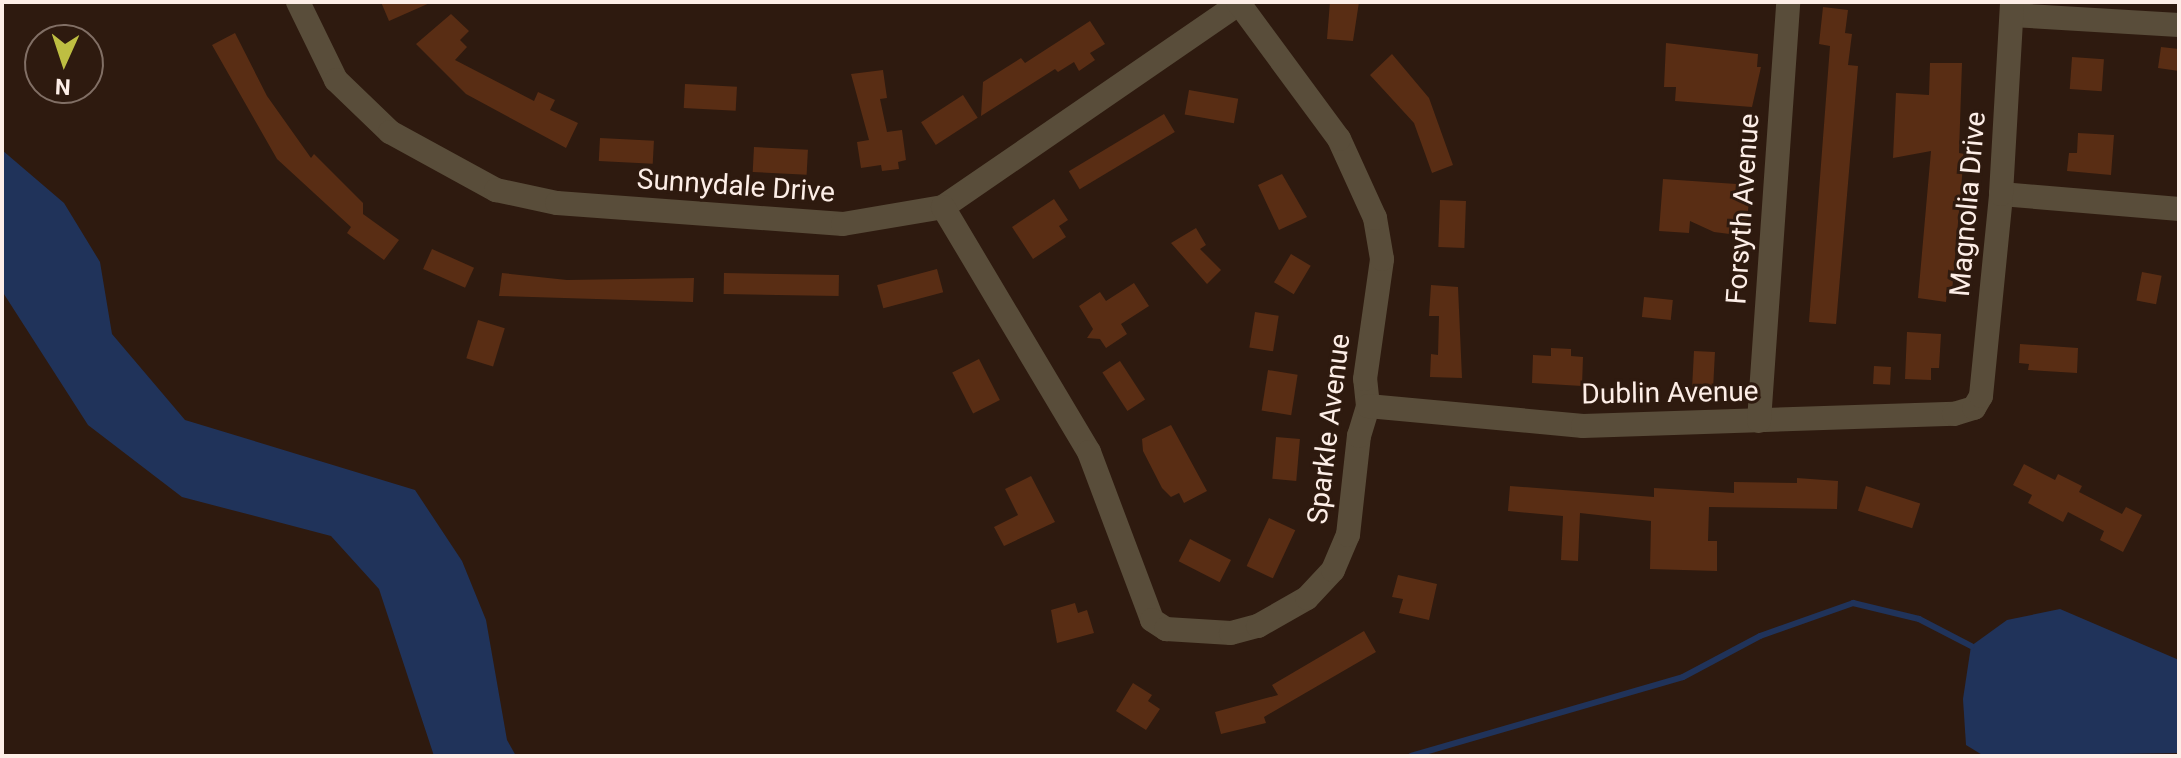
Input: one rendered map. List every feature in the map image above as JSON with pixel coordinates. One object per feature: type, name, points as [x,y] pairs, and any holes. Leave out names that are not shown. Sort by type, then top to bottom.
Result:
[{"type":"street","name":"Sunnydale Drive","points":[[298,2],[336,80],[390,132],[496,190],[557,203],[789,223],[843,224],[943,207],[1239,2]]},
{"type":"street","name":"Sparkle Avenue","points":[[943,207],[1089,452],[1152,620],[1166,629],[1231,633],[1258,626],[1307,598],[1333,570],[1348,535],[1359,436],[1368,406],[1365,379],[1382,259],[1375,218],[1339,139],[1239,2]]},
{"type":"street","name":"Forsyth Avenue","points":[[1759,421],[1788,2]]},
{"type":"street","points":[[2012,8],[2179,25]]},
{"type":"street","name":"Magnolia Drive","points":[[1974,408],[1981,396],[2001,194],[2012,8]]},
{"type":"street","points":[[2001,194],[2179,209]]},
{"type":"street","name":"Dublin Avenue","points":[[1368,406],[1583,426],[1954,414],[1974,408]]},
{"type":"water","points":[[2,150],[64,203],[100,262],[112,334],[185,420],[415,490],[462,561],[486,620],[507,740],[516,756],[434,756],[379,589],[331,536],[182,497],[88,425],[2,291]]},
{"type":"water","points":[[2060,609],[2179,660],[2179,753],[1984,756],[1966,745],[1963,699],[1971,646],[2007,620]]},
{"type":"building","points":[[381,2],[432,2],[389,21]]},
{"type":"building","points":[[1330,2],[1359,2],[1353,41],[1327,39]]},
{"type":"building","points":[[1823,7],[1848,10],[1845,33],[1852,34],[1848,65],[1858,66],[1836,324],[1809,322],[1830,46],[1819,44]]},
{"type":"building","points":[[451,14],[469,31],[460,40],[467,47],[455,60],[534,101],[538,92],[555,100],[550,110],[578,123],[566,148],[466,94],[416,44]]},
{"type":"building","points":[[1090,21],[1105,44],[1090,53],[1095,60],[1079,71],[1074,62],[1058,72],[1055,69],[981,116],[983,82],[1021,58],[1025,63]]},
{"type":"building","points":[[235,33],[267,96],[311,158],[314,154],[363,203],[363,214],[399,240],[384,260],[347,233],[351,227],[277,159],[212,45]]},
{"type":"building","points":[[1666,43],[1758,54],[1757,67],[1761,67],[1752,107],[1675,101],[1676,87],[1664,87]]},
{"type":"building","points":[[2161,47],[2179,49],[2179,71],[2158,68]]},
{"type":"building","points":[[1392,54],[1429,98],[1453,165],[1432,173],[1414,123],[1370,75]]},
{"type":"building","points":[[2072,57],[2104,59],[2102,91],[2070,89]]},
{"type":"building","points":[[1930,63],[1962,63],[1959,153],[1964,154],[1952,292],[1947,291],[1946,302],[1918,298],[1931,151],[1893,158],[1896,93],[1929,95]]},
{"type":"building","points":[[883,70],[887,98],[880,99],[887,132],[902,130],[906,160],[898,162],[899,169],[882,171],[881,165],[861,168],[857,142],[869,140],[851,74]]},
{"type":"building","points":[[685,84],[737,87],[736,111],[684,108]]},
{"type":"building","points":[[1189,90],[1238,99],[1234,123],[1185,115]]},
{"type":"building","points":[[963,95],[978,118],[936,145],[921,122]]},
{"type":"building","points":[[1164,114],[1175,132],[1080,189],[1069,171]]},
{"type":"building","points":[[2078,133],[2114,135],[2111,175],[2067,171],[2069,153],[2077,153]]},
{"type":"building","points":[[600,138],[654,141],[653,164],[599,161]]},
{"type":"building","points":[[754,147],[808,150],[807,175],[753,172]]},
{"type":"building","points":[[1282,174],[1307,217],[1279,230],[1258,185]]},
{"type":"building","points":[[1663,179],[1751,185],[1745,236],[1714,232],[1690,221],[1689,233],[1659,231]]},
{"type":"building","points":[[1054,199],[1068,220],[1059,226],[1066,237],[1033,259],[1012,227]]},
{"type":"building","points":[[1440,200],[1466,201],[1464,248],[1438,247]]},
{"type":"building","points":[[1196,228],[1206,245],[1200,249],[1221,270],[1207,284],[1171,243]]},
{"type":"building","points":[[432,249],[474,268],[465,288],[423,269]]},
{"type":"building","points":[[1291,254],[1311,266],[1294,294],[1274,282]]},
{"type":"building","points":[[937,269],[943,292],[883,308],[877,285]]},
{"type":"building","points":[[2142,272],[2162,276],[2156,304],[2136,300]]},
{"type":"building","points":[[502,273],[567,280],[694,278],[693,302],[499,296]]},
{"type":"building","points":[[724,273],[839,275],[839,296],[724,294]]},
{"type":"building","points":[[1134,283],[1149,306],[1121,324],[1127,334],[1106,348],[1100,339],[1087,338],[1093,329],[1079,306],[1100,292],[1106,301]]},
{"type":"building","points":[[1431,285],[1458,287],[1462,378],[1430,377],[1431,354],[1438,355],[1439,316],[1429,316]]},
{"type":"building","points":[[1644,297],[1673,300],[1671,320],[1642,317]]},
{"type":"building","points":[[1255,312],[1279,316],[1273,351],[1249,348]]},
{"type":"building","points":[[478,320],[505,328],[493,366],[466,358]]},
{"type":"building","points":[[1907,332],[1941,334],[1939,368],[1931,368],[1931,380],[1905,379]]},
{"type":"building","points":[[2020,344],[2078,348],[2077,373],[2028,370],[2029,364],[2019,363]]},
{"type":"building","points":[[1551,348],[1571,349],[1571,356],[1583,357],[1582,386],[1532,383],[1533,355],[1551,356]]},
{"type":"building","points":[[1694,351],[1715,352],[1713,395],[1692,394]]},
{"type":"building","points":[[979,359],[1000,400],[973,414],[952,373]]},
{"type":"building","points":[[1120,361],[1145,400],[1127,411],[1102,372]]},
{"type":"building","points":[[1874,366],[1891,367],[1890,385],[1873,384]]},
{"type":"building","points":[[1268,370],[1298,375],[1291,415],[1262,410]]},
{"type":"building","points":[[1171,425],[1207,491],[1184,503],[1179,493],[1171,497],[1162,488],[1143,451],[1142,439]]},
{"type":"building","points":[[1276,437],[1300,439],[1296,481],[1272,479]]},
{"type":"building","points":[[2024,464],[2055,480],[2058,474],[2082,486],[2079,492],[2122,514],[2126,507],[2142,515],[2123,552],[2100,540],[2104,531],[2068,512],[2063,522],[2028,503],[2032,495],[2013,485]]},
{"type":"building","points":[[1031,476],[1055,522],[1004,546],[994,527],[1018,515],[1005,489]]},
{"type":"building","points":[[1797,478],[1838,481],[1837,509],[1709,507],[1708,541],[1717,541],[1717,571],[1650,569],[1651,521],[1580,513],[1578,561],[1561,560],[1563,516],[1508,511],[1510,486],[1654,497],[1654,488],[1734,493],[1734,482],[1797,483]]},
{"type":"building","points":[[1866,486],[1920,504],[1912,528],[1858,511]]},
{"type":"building","points":[[1269,518],[1295,530],[1273,578],[1247,566]]},
{"type":"building","points":[[1190,539],[1231,560],[1220,582],[1179,561]]},
{"type":"building","points":[[1398,575],[1437,584],[1429,620],[1399,613],[1403,599],[1392,597]]},
{"type":"building","points":[[1075,603],[1078,613],[1087,610],[1094,633],[1057,643],[1051,610]]},
{"type":"building","points":[[1364,631],[1376,652],[1264,717],[1266,723],[1221,734],[1215,712],[1278,695],[1272,685]]},
{"type":"building","points":[[1133,683],[1152,695],[1148,701],[1160,709],[1146,730],[1116,711]]},
{"type":"waterway","points":[[1411,756],[1683,677],[1760,636],[1853,603],[1919,619],[1971,646]]}]
